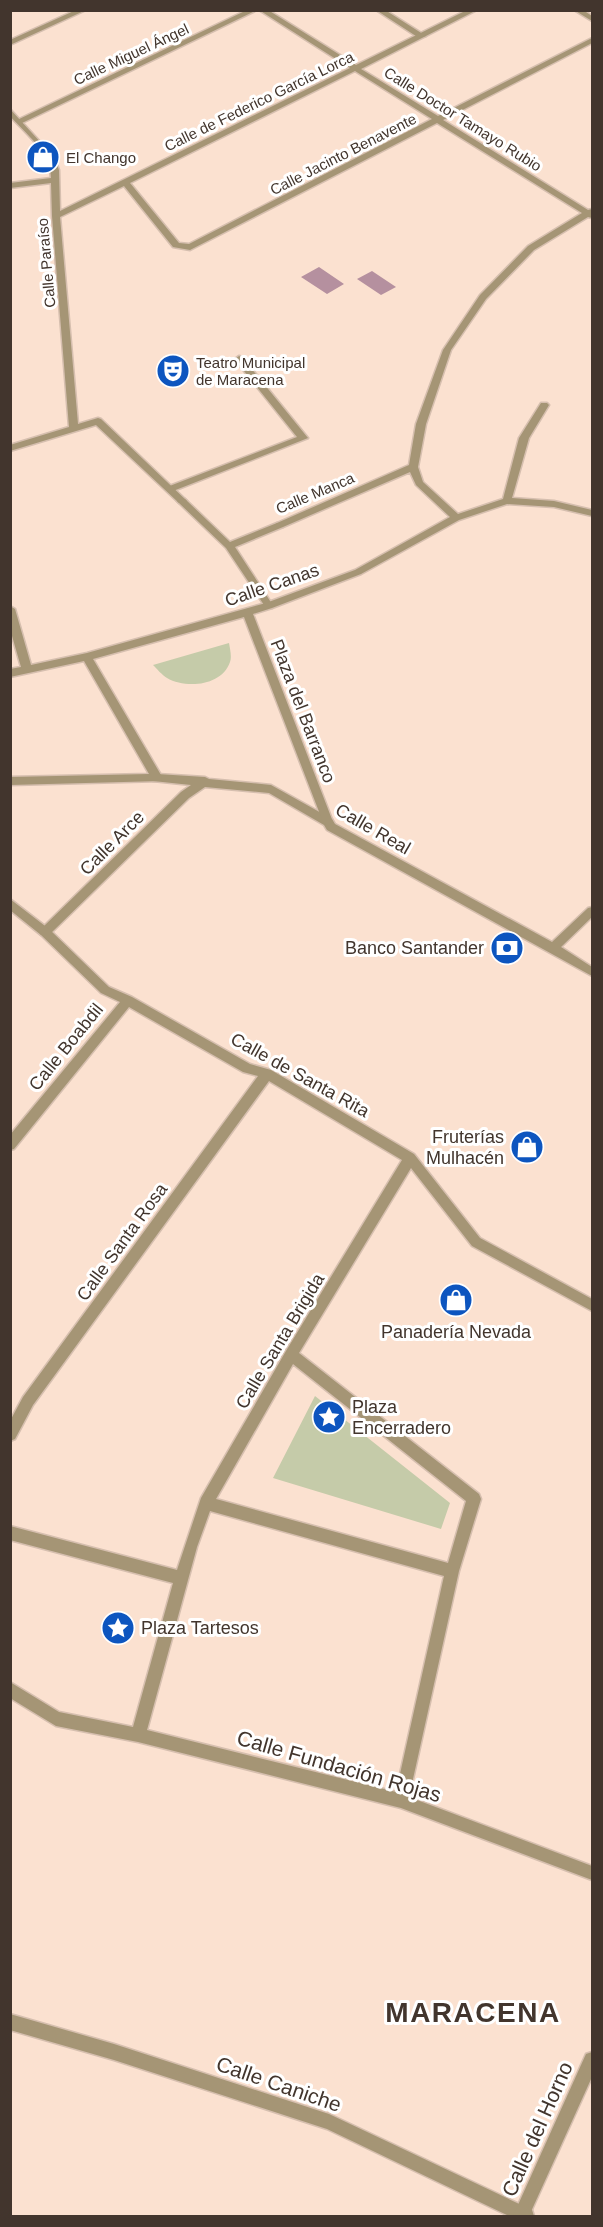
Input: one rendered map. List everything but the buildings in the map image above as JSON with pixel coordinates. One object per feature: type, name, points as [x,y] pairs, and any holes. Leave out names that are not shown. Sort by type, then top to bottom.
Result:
[{"type":"street","points":[[10,43],[83,10]]},
{"type":"street","name":"Calle Miguel Ángel","points":[[19,121],[254,10]]},
{"type":"street","name":"Calle Doctor Tamayo Rubio","points":[[262,10],[591,213]]},
{"type":"street","points":[[379,10],[422,36]]},
{"type":"street","name":"Calle de Federico García Lorca","points":[[56,216],[474,10]]},
{"type":"street","points":[[578,10],[592,19]]},
{"type":"street","name":"Calle Jacinto Benavente","points":[[125,182],[176,244],[190,247],[592,40]]},
{"type":"street","name":"Calle Paraíso","points":[[10,111],[50,157],[56,180],[56,216],[74,428]]},
{"type":"street","points":[[10,186],[56,180]]},
{"type":"street","points":[[456,518],[419,483],[413,467],[421,424],[447,350],[483,297],[531,248],[591,213]]},
{"type":"street","points":[[170,489],[303,438],[239,359]]},
{"type":"street","points":[[544,405],[524,438],[507,501],[554,504],[592,513]]},
{"type":"street","points":[[10,448],[98,421],[229,546],[269,606]]},
{"type":"street","name":"Calle Manca","points":[[229,546],[413,467]]},
{"type":"street","name":"Calle Canas","points":[[10,674],[87,657],[269,606],[358,572],[456,518],[507,501]]},
{"type":"street","points":[[10,609],[27,670]]},
{"type":"street","name":"Plaza del Barranco","points":[[247,612],[328,822]]},
{"type":"street","points":[[87,657],[157,778]]},
{"type":"street","name":"Calle Real","points":[[10,781],[157,778],[271,789],[328,822],[331,827],[553,948],[592,972]]},
{"type":"street","name":"Calle Arce","points":[[45,932],[184,795],[205,782]]},
{"type":"street","name":"Calle de Santa Rita","points":[[10,903],[45,932],[105,990],[128,1000],[247,1068],[267,1074],[411,1158],[476,1242],[592,1305]]},
{"type":"street","points":[[553,948],[592,911]]},
{"type":"street","name":"Calle Boabdil","points":[[10,1145],[128,1000]]},
{"type":"street","name":"Calle Santa Rosa","points":[[10,1435],[27,1401],[267,1074]]},
{"type":"street","name":"Calle Santa Brigida","points":[[182,1578],[190,1547],[206,1503],[291,1355],[411,1158]]},
{"type":"street","points":[[291,1355],[474,1498],[452,1571],[401,1801]]},
{"type":"street","points":[[206,1503],[452,1571]]},
{"type":"street","points":[[10,1533],[182,1578],[138,1735],[56,1719],[10,1689]]},
{"type":"street","name":"Calle Fundación Rojas","points":[[138,1735],[401,1801],[592,1873]]},
{"type":"street","name":"Calle Caniche","points":[[10,2022],[114,2052],[329,2122],[523,2216]]},
{"type":"street","name":"Calle del Horno","points":[[523,2216],[592,2060]]},
{"type":"green space","points":[[229,643],[231,660],[226,670],[212,681],[184,684],[165,677],[153,665]]},
{"type":"green space","points":[[315,1396],[450,1503],[441,1529],[273,1478]]},
{"type":"shaded area","points":[[319,267],[344,284],[327,294],[301,277]]},
{"type":"shaded area","points":[[372,271],[396,287],[381,295],[357,279]]},
{"type":"place","name":"El Chango","points":[[43,157]]},
{"type":"place","name":"Teatro Municipal de Maracena","points":[[173,371]]},
{"type":"place","name":"Banco Santander","points":[[507,948]]},
{"type":"place","name":"Fruterías Mulhacén","points":[[527,1147]]},
{"type":"place","name":"Panadería Nevada","points":[[456,1300]]},
{"type":"place","name":"Plaza Encerradero","points":[[329,1417]]},
{"type":"place","name":"Plaza Tartesos","points":[[118,1628]]},
{"type":"district","name":"MARACENA","points":[[473,2012]]}]
